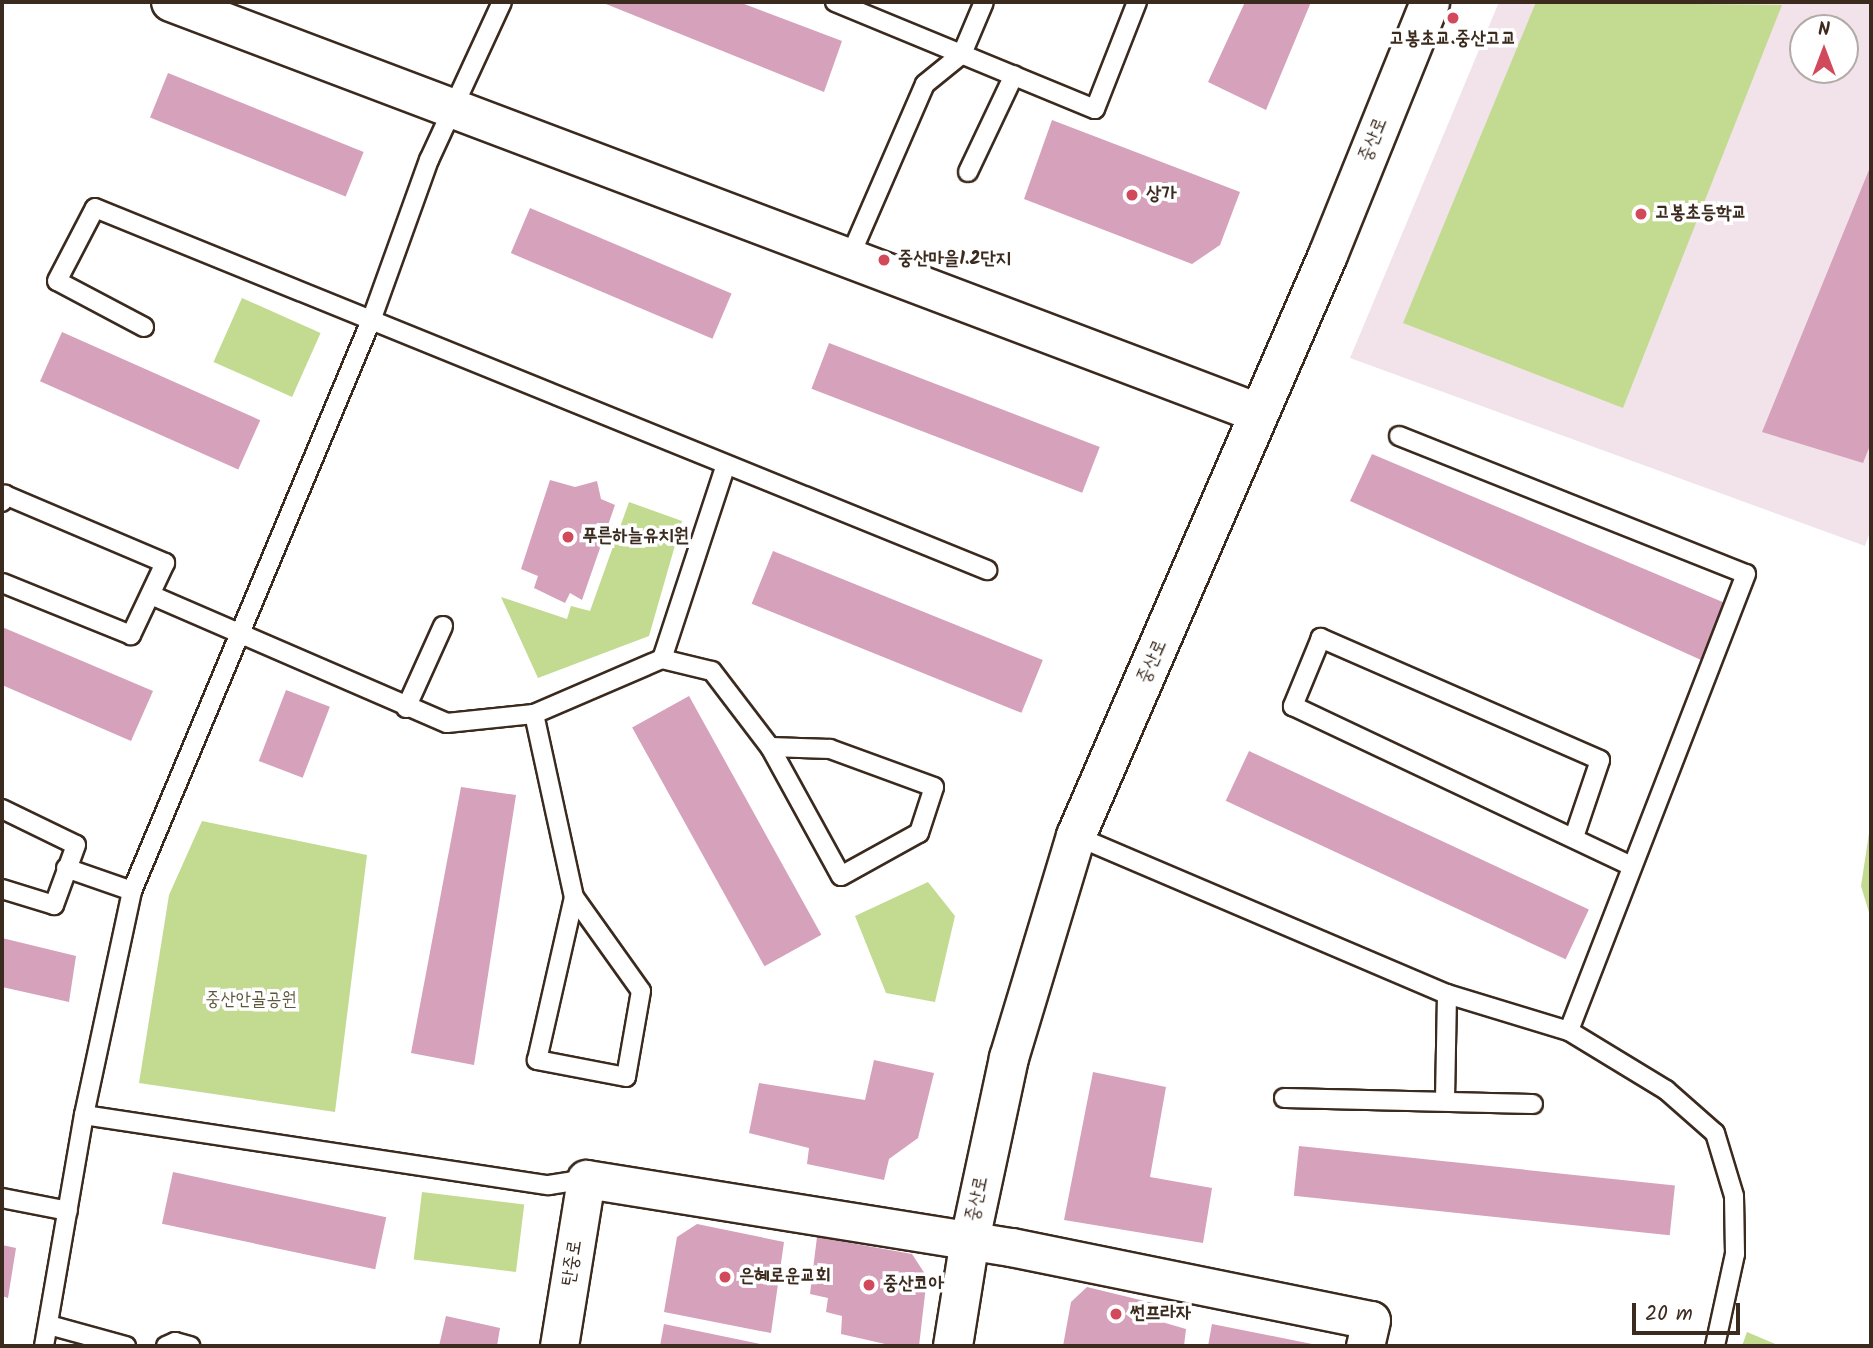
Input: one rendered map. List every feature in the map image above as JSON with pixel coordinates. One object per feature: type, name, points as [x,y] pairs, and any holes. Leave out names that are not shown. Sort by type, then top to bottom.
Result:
[{"type":"main road","points":[[171,2],[848,261],[1258,413]]},
{"type":"main road","name":"중산로","points":[[953,1346],[970,1240],[1009,1058],[1076,836],[1258,413],[1430,2]]},
{"type":"street","points":[[586,1179],[970,1240],[1368,1333]]},
{"type":"street","name":"탄중로","points":[[559,1346],[586,1179]]},
{"type":"lane","points":[[44,1346],[84,1115],[132,891],[372,318],[429,160],[502,2]]},
{"type":"lane","points":[[835,2],[1095,109],[1137,2]]},
{"type":"lane","points":[[848,261],[925,84],[962,54],[984,2]]},
{"type":"lane","points":[[968,172],[1014,75]]},
{"type":"lane","points":[[144,327],[57,281],[95,208],[372,318],[725,467],[987,570]]},
{"type":"lane","points":[[1399,436],[1746,574],[1569,1031]]},
{"type":"lane","points":[[662,659],[725,467]]},
{"type":"lane","points":[[2,502],[5,495],[165,563],[131,635],[2,583]]},
{"type":"lane","points":[[151,595],[406,708],[447,723],[534,714],[662,659],[712,671],[770,747],[841,876],[919,833],[934,787],[830,749],[770,747]]},
{"type":"lane","points":[[406,708],[443,626]]},
{"type":"lane","points":[[1574,837],[1601,760],[1321,638],[1293,706],[1631,866]]},
{"type":"lane","points":[[534,714],[574,897],[640,991],[626,1077],[537,1060],[574,897]]},
{"type":"lane","points":[[2,809],[76,845],[54,905],[2,889]]},
{"type":"lane","points":[[1076,836],[1447,995],[1569,1031],[1666,1090],[1715,1133],[1734,1196],[1735,1254],[1715,1346]]},
{"type":"lane","points":[[66,868],[132,891]]},
{"type":"lane","points":[[1445,1099],[1447,995]]},
{"type":"lane","points":[[1284,1098],[1445,1099],[1533,1104]]},
{"type":"lane","points":[[84,1115],[549,1185],[586,1179]]},
{"type":"lane","points":[[2,1198],[68,1211]]},
{"type":"lane","points":[[48,1325],[127,1346]]},
{"type":"lane","points":[[166,1346],[175,1342],[190,1346]]},
{"type":"shaded area","name":"고봉초등학교","points":[[1499,2],[1871,2],[1871,529],[1865,546],[1350,358]]},
{"type":"green space","points":[[1536,2],[1782,5],[1623,408],[1403,323]]},
{"type":"green space","points":[[242,298],[321,333],[292,397],[214,362]]},
{"type":"green space","points":[[629,502],[682,521],[649,636],[538,678],[501,597],[567,619],[571,606],[590,611]]},
{"type":"green space","points":[[1871,820],[1871,919],[1861,886]]},
{"type":"green space","name":"중산안골공원","points":[[202,821],[367,855],[335,1112],[139,1083],[169,895]]},
{"type":"green space","points":[[928,882],[955,916],[935,1002],[886,993],[855,916]]},
{"type":"green space","points":[[422,1192],[524,1205],[516,1272],[414,1259]]},
{"type":"green space","points":[[1747,1332],[1780,1346],[1742,1346]]},
{"type":"building","points":[[601,2],[739,2],[842,41],[824,92]]},
{"type":"building","points":[[1245,2],[1311,2],[1266,110],[1208,82]]},
{"type":"building","points":[[168,73],[364,152],[346,197],[150,118]]},
{"type":"building","name":"상가","points":[[1052,120],[1240,192],[1220,245],[1192,264],[1024,199]]},
{"type":"building","points":[[1871,165],[1871,443],[1863,463],[1762,432]]},
{"type":"building","points":[[530,208],[732,294],[712,339],[511,253]]},
{"type":"building","points":[[62,332],[260,420],[238,470],[40,381]]},
{"type":"building","points":[[829,343],[1100,447],[1082,493],[811,389]]},
{"type":"building","points":[[1372,454],[1725,603],[1701,660],[1350,501]]},
{"type":"building","name":"푸른하늘유치원","points":[[550,480],[575,487],[597,481],[601,499],[615,505],[582,600],[570,593],[565,603],[534,588],[538,576],[521,569]]},
{"type":"building","points":[[773,551],[1043,660],[1021,713],[752,604]]},
{"type":"building","points":[[2,627],[153,691],[131,741],[2,685]]},
{"type":"building","points":[[286,690],[330,707],[303,778],[259,761]]},
{"type":"building","points":[[689,696],[821,935],[765,966],[632,728]]},
{"type":"building","points":[[1249,751],[1589,909],[1566,959],[1226,801]]},
{"type":"building","points":[[461,787],[516,795],[474,1065],[411,1053]]},
{"type":"building","points":[[2,938],[76,956],[69,1002],[2,987]]},
{"type":"building","points":[[874,1060],[934,1073],[918,1138],[889,1159],[884,1180],[807,1164],[809,1148],[749,1133],[759,1083],[865,1100]]},
{"type":"building","points":[[1093,1072],[1166,1087],[1150,1177],[1212,1188],[1203,1243],[1064,1220]]},
{"type":"building","points":[[1299,1146],[1675,1186],[1670,1235],[1294,1196]]},
{"type":"building","points":[[173,1172],[386,1217],[375,1269],[162,1224]]},
{"type":"building","name":"은혜로운교회","points":[[697,1224],[784,1242],[771,1333],[664,1312],[677,1237]]},
{"type":"building","name":"중산코아","points":[[817,1237],[912,1254],[927,1277],[919,1346],[894,1346],[841,1334],[842,1316],[826,1312],[828,1298],[810,1294]]},
{"type":"building","points":[[2,1245],[16,1248],[8,1298],[2,1296]]},
{"type":"building","name":"썬프라자","points":[[1087,1287],[1165,1306],[1162,1322],[1186,1329],[1184,1346],[1063,1346],[1071,1302]]},
{"type":"building","points":[[446,1316],[500,1328],[497,1346],[439,1346]]},
{"type":"building","points":[[664,1324],[765,1345],[765,1346],[660,1346]]},
{"type":"building","points":[[1212,1324],[1317,1345],[1317,1346],[1208,1346]]},
{"type":"place","name":"고봉초교.중산고교","points":[[1453,18]]},
{"type":"place","name":"상가","points":[[1132,195]]},
{"type":"place","name":"고봉초등학교","points":[[1641,214]]},
{"type":"place","name":"중산마을1.2단지","points":[[884,260]]},
{"type":"place","name":"푸른하늘유치원","points":[[568,537]]},
{"type":"place","name":"은혜로운교회","points":[[725,1277]]},
{"type":"place","name":"중산코아","points":[[869,1285]]},
{"type":"place","name":"썬프라자","points":[[1116,1314]]}]
